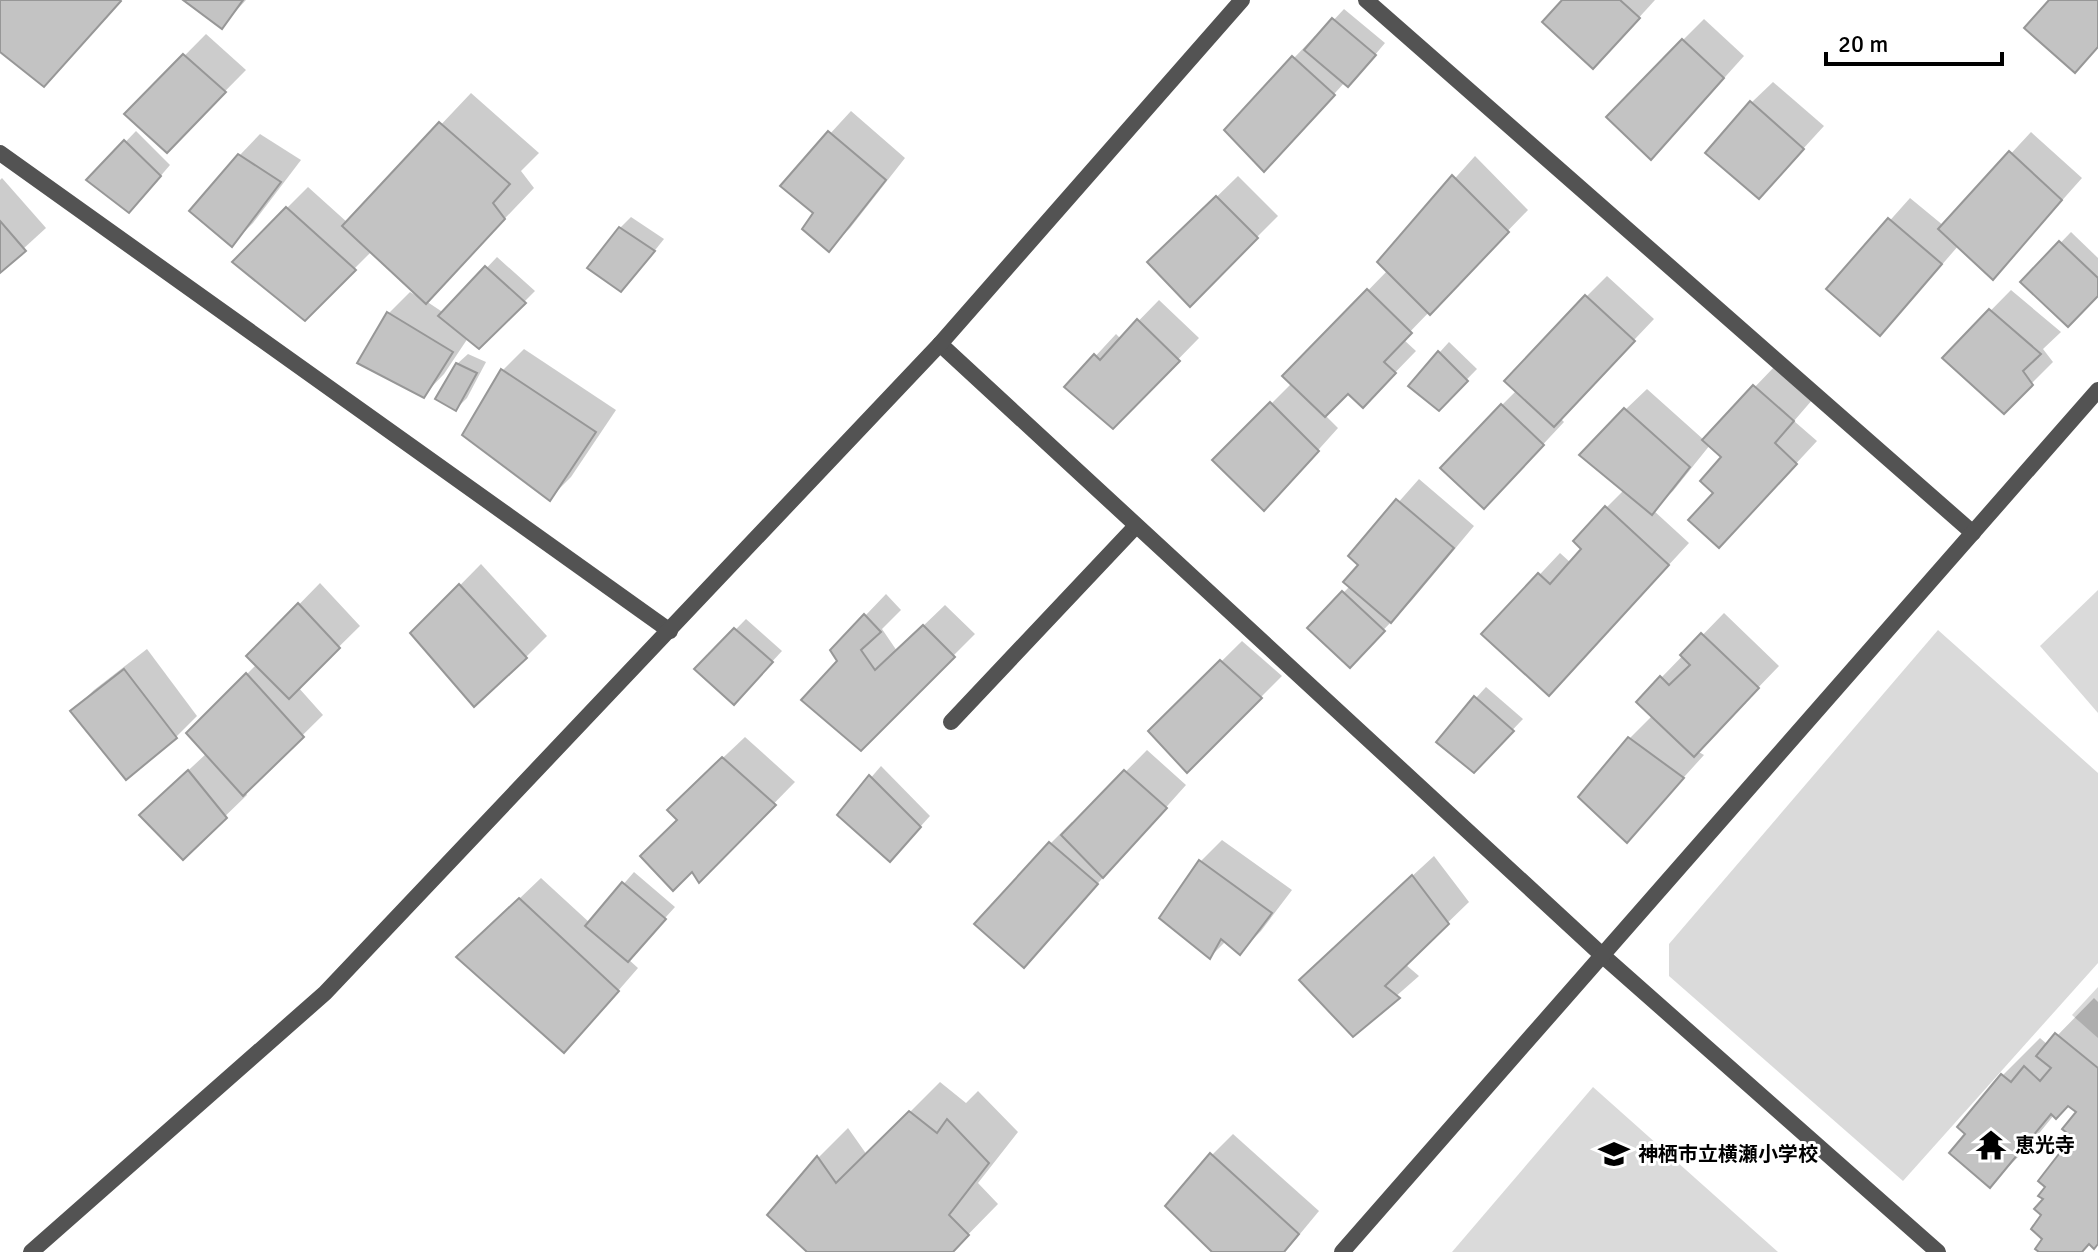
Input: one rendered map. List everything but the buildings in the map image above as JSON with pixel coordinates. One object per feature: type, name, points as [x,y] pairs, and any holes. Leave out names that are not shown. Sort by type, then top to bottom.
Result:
[{"type":"street","points":[[31,1252],[325,993],[940,344],[1242,0]]},
{"type":"street","points":[[1366,0],[1973,533]]},
{"type":"street","points":[[0,153],[670,631]]},
{"type":"street","points":[[940,344],[1602,955],[1938,1252]]},
{"type":"street","points":[[1342,1252],[2098,390]]},
{"type":"street","points":[[951,722],[1136,526]]},
{"type":"shaded area","points":[[2098,590],[2098,713],[2040,646]]},
{"type":"shaded area","points":[[1938,630],[2098,773],[2098,963],[1903,1181],[1669,976],[1669,944]]},
{"type":"shaded area","points":[[2098,987],[2098,1038],[2072,1015]]},
{"type":"shaded area","name":"神栖市立横瀬小学校","points":[[1593,1087],[1778,1252],[1452,1252]]},
{"type":"place","name":"恵光寺","points":[[1991,1145]]},
{"type":"place","name":"神栖市立横瀬小学校","points":[[1614,1154]]}]
